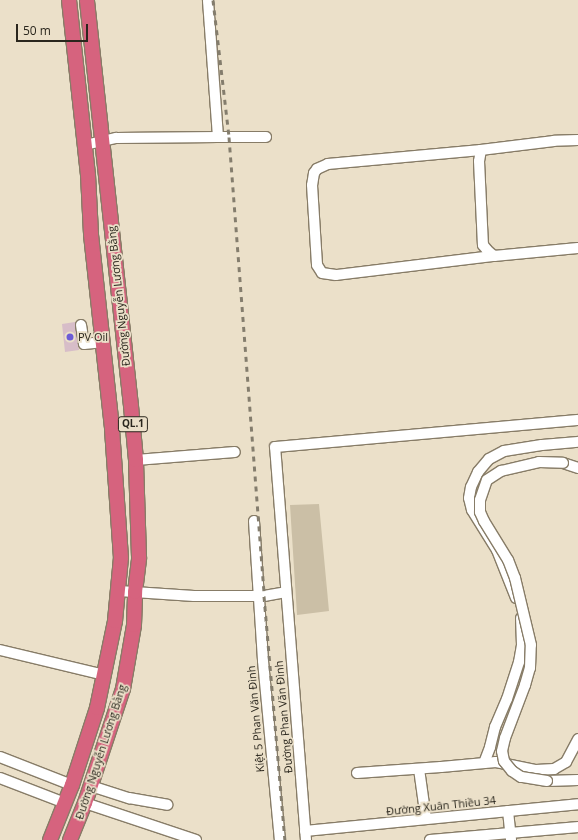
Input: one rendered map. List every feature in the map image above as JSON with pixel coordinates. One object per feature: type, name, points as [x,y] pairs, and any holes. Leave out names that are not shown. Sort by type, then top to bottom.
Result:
[{"type":"highway","name":"QL.1","points":[[69,0],[85,145]]},
{"type":"highway","name":"Đường Nguyễn Lương Bằng","points":[[70,840],[91,786],[123,689],[134,625],[135,592],[139,557],[136,460],[87,0]]},
{"type":"highway","name":"Đường Nguyễn Lương Bằng","points":[[50,840],[72,785],[97,708],[111,646],[119,591],[121,558],[112,428],[104,342],[91,234],[85,145]]},
{"type":"street","points":[[208,0],[218,137]]},
{"type":"street","points":[[85,145],[116,138],[266,137]]},
{"type":"street","points":[[578,140],[554,141],[481,150],[328,164],[317,169],[314,173],[312,185],[317,265],[322,273],[336,275],[494,256],[578,248]]},
{"type":"street","points":[[481,150],[479,161],[484,245],[494,256]]},
{"type":"street","points":[[81,325],[84,344],[104,342]]},
{"type":"street","name":"Đường Phan Văn Đình","points":[[306,836],[274,447],[578,420]]},
{"type":"street","points":[[484,763],[495,727],[507,698],[519,662],[522,626],[518,605],[504,565],[497,550],[472,510],[469,498],[471,487],[478,472],[489,459],[504,451],[578,442]]},
{"type":"street","points":[[136,460],[234,452]]},
{"type":"street","points":[[578,468],[563,463],[540,462],[516,466],[501,471],[487,480],[482,490],[480,500],[480,512],[484,521],[508,560],[515,578],[531,645],[530,668],[505,738],[502,751],[504,761],[512,771],[521,777],[547,781],[578,780]]},
{"type":"street","name":"Kiệt 5 Phan Văn Đình","points":[[254,521],[258,596],[280,840]]},
{"type":"street","points":[[119,591],[194,596],[258,596],[286,592]]},
{"type":"street","points":[[0,650],[105,675]]},
{"type":"street","points":[[357,773],[496,762],[536,770],[554,769],[566,762],[578,739]]},
{"type":"street","points":[[0,757],[72,785]]},
{"type":"street","points":[[419,769],[426,819]]},
{"type":"street","points":[[0,778],[65,803]]},
{"type":"street","points":[[91,786],[129,798],[167,805]]},
{"type":"street","points":[[85,803],[196,840]]},
{"type":"street","name":"Đường Xuân Thiều 34","points":[[306,836],[426,819],[578,804]]},
{"type":"street","points":[[508,811],[510,836]]},
{"type":"street","points":[[430,840],[510,836],[578,827]]},
{"type":"shaded area","points":[[319,504],[329,611],[297,615],[290,505]]},
{"type":"building","name":"PV Oil","points":[[75,322],[79,350],[65,352],[62,324]]},
{"type":"railway","points":[[213,0],[229,137],[264,596],[285,840]]},
{"type":"place","name":"PV Oil","points":[[70,337]]}]
